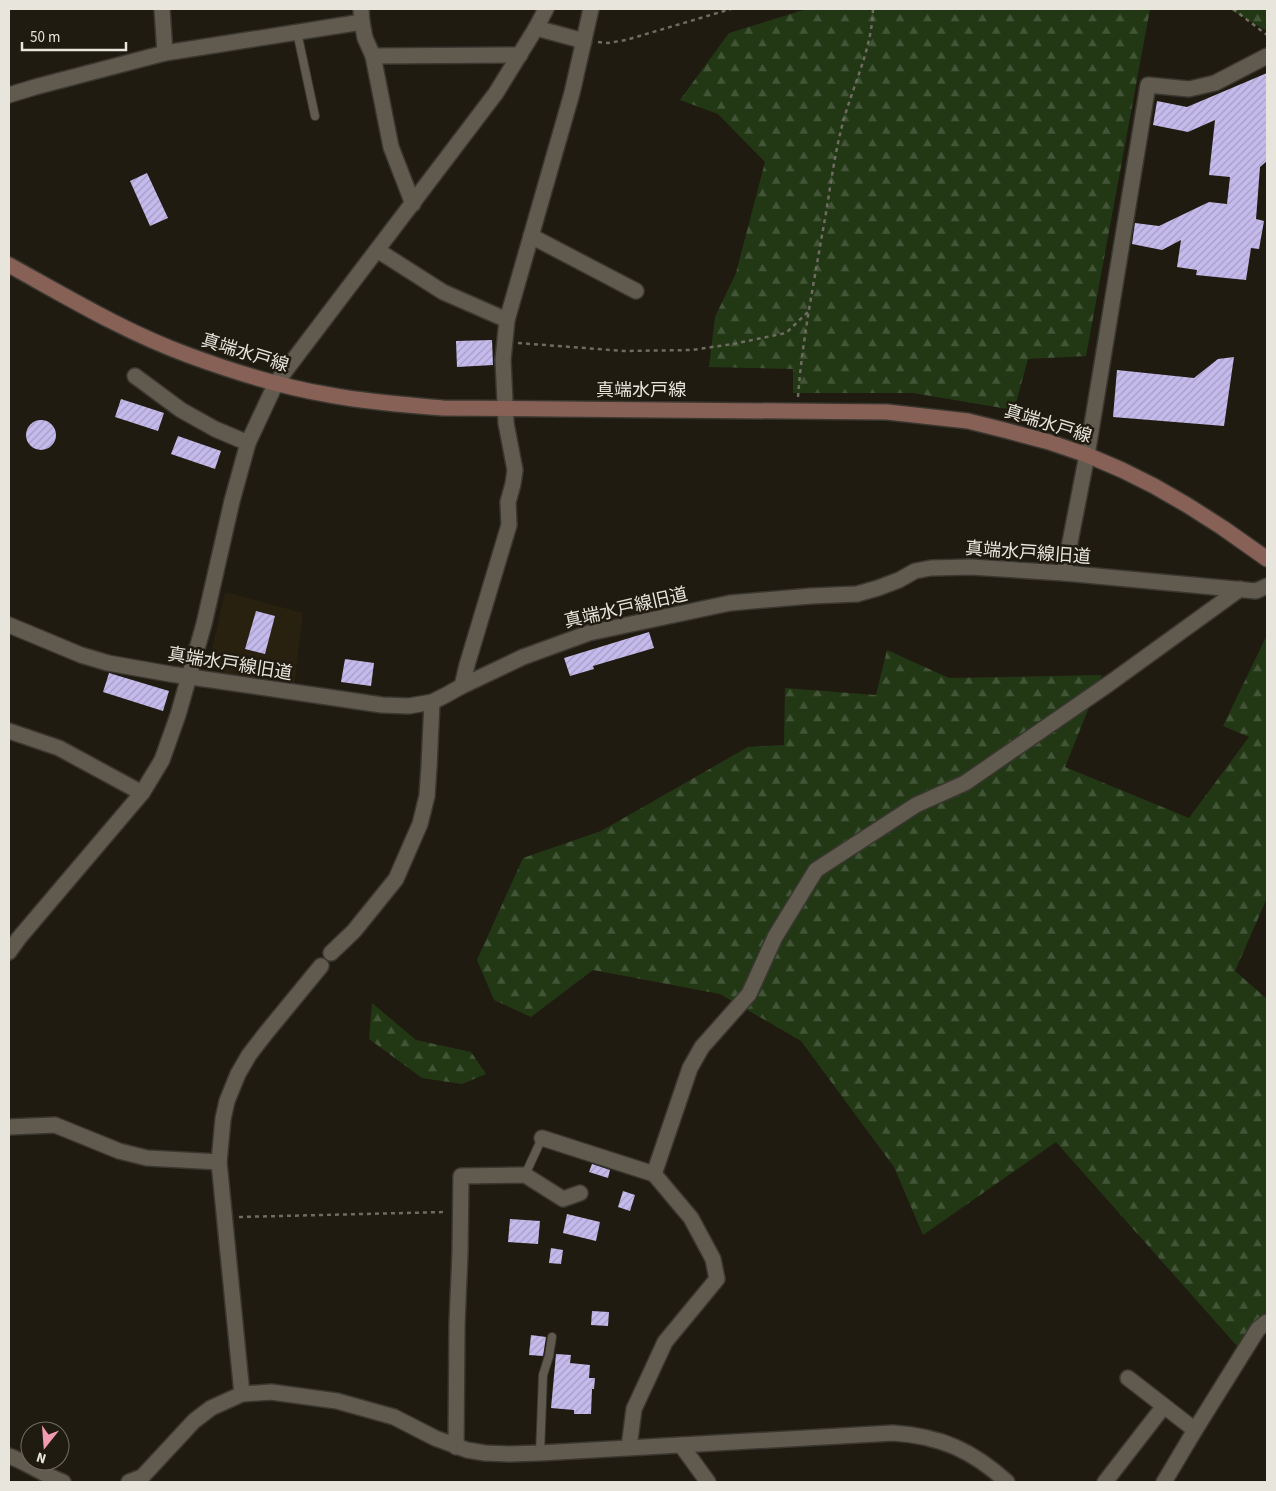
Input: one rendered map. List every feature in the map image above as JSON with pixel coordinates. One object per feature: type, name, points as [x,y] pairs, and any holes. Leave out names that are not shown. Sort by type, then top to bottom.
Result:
[{"type":"main road","name":"真端水戸線","points":[[9,265],[136,333],[187,355],[240,373],[329,395],[393,404],[443,408],[887,412],[959,420],[1008,430],[1087,455],[1122,470],[1187,504],[1267,559]]},
{"type":"street","points":[[162,9],[165,53]]},
{"type":"street","points":[[9,952],[17,936],[142,793],[162,760],[178,715],[204,624],[232,501],[248,443],[276,383],[496,93],[546,9]]},
{"type":"street","points":[[462,686],[508,525],[508,502],[513,484],[514,470],[506,423],[503,360],[507,320],[572,93],[590,9]]},
{"type":"street","points":[[9,96],[35,87],[165,53],[297,32],[362,15],[365,38],[373,56],[391,147],[413,204]]},
{"type":"street","points":[[536,28],[584,41]]},
{"type":"street","points":[[373,56],[520,55]]},
{"type":"street","points":[[1064,574],[1087,455],[1148,86],[1189,89],[1215,83],[1267,56]]},
{"type":"street","points":[[531,236],[636,290]]},
{"type":"street","points":[[377,250],[444,292],[507,320]]},
{"type":"street","points":[[135,376],[181,410],[214,429],[248,443]]},
{"type":"street","name":"真端水戸線旧道","points":[[9,626],[81,655],[108,663],[382,704],[409,706],[432,702],[522,657],[589,633],[730,603],[857,594],[892,583],[915,572],[931,568],[971,567],[1256,591],[1267,586]]},
{"type":"street","points":[[654,1174],[690,1068],[702,1047],[750,994],[775,937],[816,870],[916,805],[965,783],[1110,683],[1240,589]]},
{"type":"street","points":[[331,953],[354,931],[396,879],[420,824],[428,786],[432,702]]},
{"type":"street","points":[[9,731],[59,748],[142,793]]},
{"type":"street","points":[[242,1394],[219,1162],[223,1120],[227,1101],[238,1074],[249,1055],[321,966]]},
{"type":"street","points":[[9,1127],[55,1125],[119,1151],[147,1158],[219,1162]]},
{"type":"street","points":[[542,1138],[654,1174],[691,1218],[713,1259],[718,1279],[665,1342],[634,1409],[629,1448]]},
{"type":"street","points":[[456,1447],[461,1176],[525,1175],[563,1198],[580,1193]]},
{"type":"street","points":[[1164,1482],[1194,1430],[1258,1329],[1267,1322]]},
{"type":"street","points":[[1128,1378],[1194,1430]]},
{"type":"street","points":[[129,1482],[142,1476],[194,1421],[211,1408],[242,1394],[271,1392],[337,1401],[394,1417],[456,1447],[484,1453],[540,1453],[894,1434],[913,1435],[947,1443],[975,1456],[1007,1482]]},
{"type":"street","points":[[1105,1482],[1164,1406]]},
{"type":"street","points":[[681,1445],[708,1482]]},
{"type":"street","points":[[9,1456],[25,1462],[63,1482]]},
{"type":"lane","points":[[297,32],[315,116]]},
{"type":"lane","points":[[525,1175],[542,1138]]},
{"type":"lane","points":[[540,1453],[544,1375],[552,1337]]},
{"type":"path","points":[[584,41],[608,43],[626,40],[731,9]]},
{"type":"path","points":[[797,410],[809,311],[842,126],[870,40],[873,9]]},
{"type":"path","points":[[1233,9],[1267,35]]},
{"type":"path","points":[[504,342],[624,351],[692,350],[786,333],[809,311]]},
{"type":"path","points":[[224,1218],[460,1211]]},
{"type":"shaded area","points":[[225,592],[303,613],[294,687],[224,675],[212,649]]},
{"type":"green space","points":[[807,9],[1150,9],[1086,356],[1028,359],[1014,410],[913,393],[793,393],[793,369],[709,367],[715,317],[736,273],[765,162],[718,114],[680,100],[729,33]]},
{"type":"green space","points":[[1229,9],[1267,9],[1267,31]]},
{"type":"green space","points":[[1267,635],[1267,898],[1235,971],[1267,999],[1267,1312],[1237,1346],[1056,1142],[923,1235],[894,1167],[801,1041],[720,994],[593,970],[531,1017],[494,1000],[477,960],[523,858],[601,831],[748,747],[784,745],[785,688],[876,695],[887,650],[949,678],[1102,675],[1065,767],[1189,818],[1249,737],[1223,726]]},
{"type":"green space","points":[[372,1003],[416,1040],[471,1052],[486,1074],[462,1084],[422,1078],[369,1039]]},
{"type":"building","points":[[1267,73],[1267,161],[1260,167],[1256,219],[1264,221],[1259,249],[1251,248],[1246,280],[1196,275],[1197,270],[1177,267],[1181,240],[1162,250],[1132,244],[1135,223],[1159,226],[1209,202],[1227,204],[1230,177],[1209,175],[1215,120],[1188,132],[1153,125],[1157,101],[1187,107]]},
{"type":"building","points":[[147,173],[168,218],[150,226],[130,181]]},
{"type":"building","points":[[492,340],[493,365],[457,367],[456,341]]},
{"type":"building","points":[[1234,357],[1224,426],[1113,417],[1117,370],[1194,378],[1218,359]]},
{"type":"building","points":[[121,399],[164,413],[158,431],[115,417]]},
{"type":"building","points":[[41,420],[52,424],[56,435],[52,446],[41,450],[30,446],[26,435],[30,424]]},
{"type":"building","points":[[178,436],[221,451],[215,469],[171,454]]},
{"type":"building","points":[[256,611],[275,616],[265,654],[245,649]]},
{"type":"building","points":[[649,632],[654,648],[593,666],[594,669],[570,676],[564,658]]},
{"type":"building","points":[[345,659],[374,663],[371,686],[341,682]]},
{"type":"building","points":[[109,673],[169,691],[163,711],[103,692]]},
{"type":"building","points":[[592,1164],[610,1170],[608,1178],[589,1172]]},
{"type":"building","points":[[623,1191],[635,1195],[630,1211],[618,1207]]},
{"type":"building","points":[[567,1214],[600,1222],[596,1241],[563,1233]]},
{"type":"building","points":[[510,1219],[540,1221],[538,1244],[508,1242]]},
{"type":"building","points":[[551,1248],[563,1250],[561,1264],[549,1263]]},
{"type":"building","points":[[592,1311],[609,1312],[608,1326],[591,1325]]},
{"type":"building","points":[[531,1335],[546,1337],[543,1356],[529,1355]]},
{"type":"building","points":[[556,1354],[571,1355],[570,1363],[590,1365],[589,1378],[595,1378],[594,1389],[592,1389],[591,1414],[574,1414],[574,1410],[551,1408]]}]
